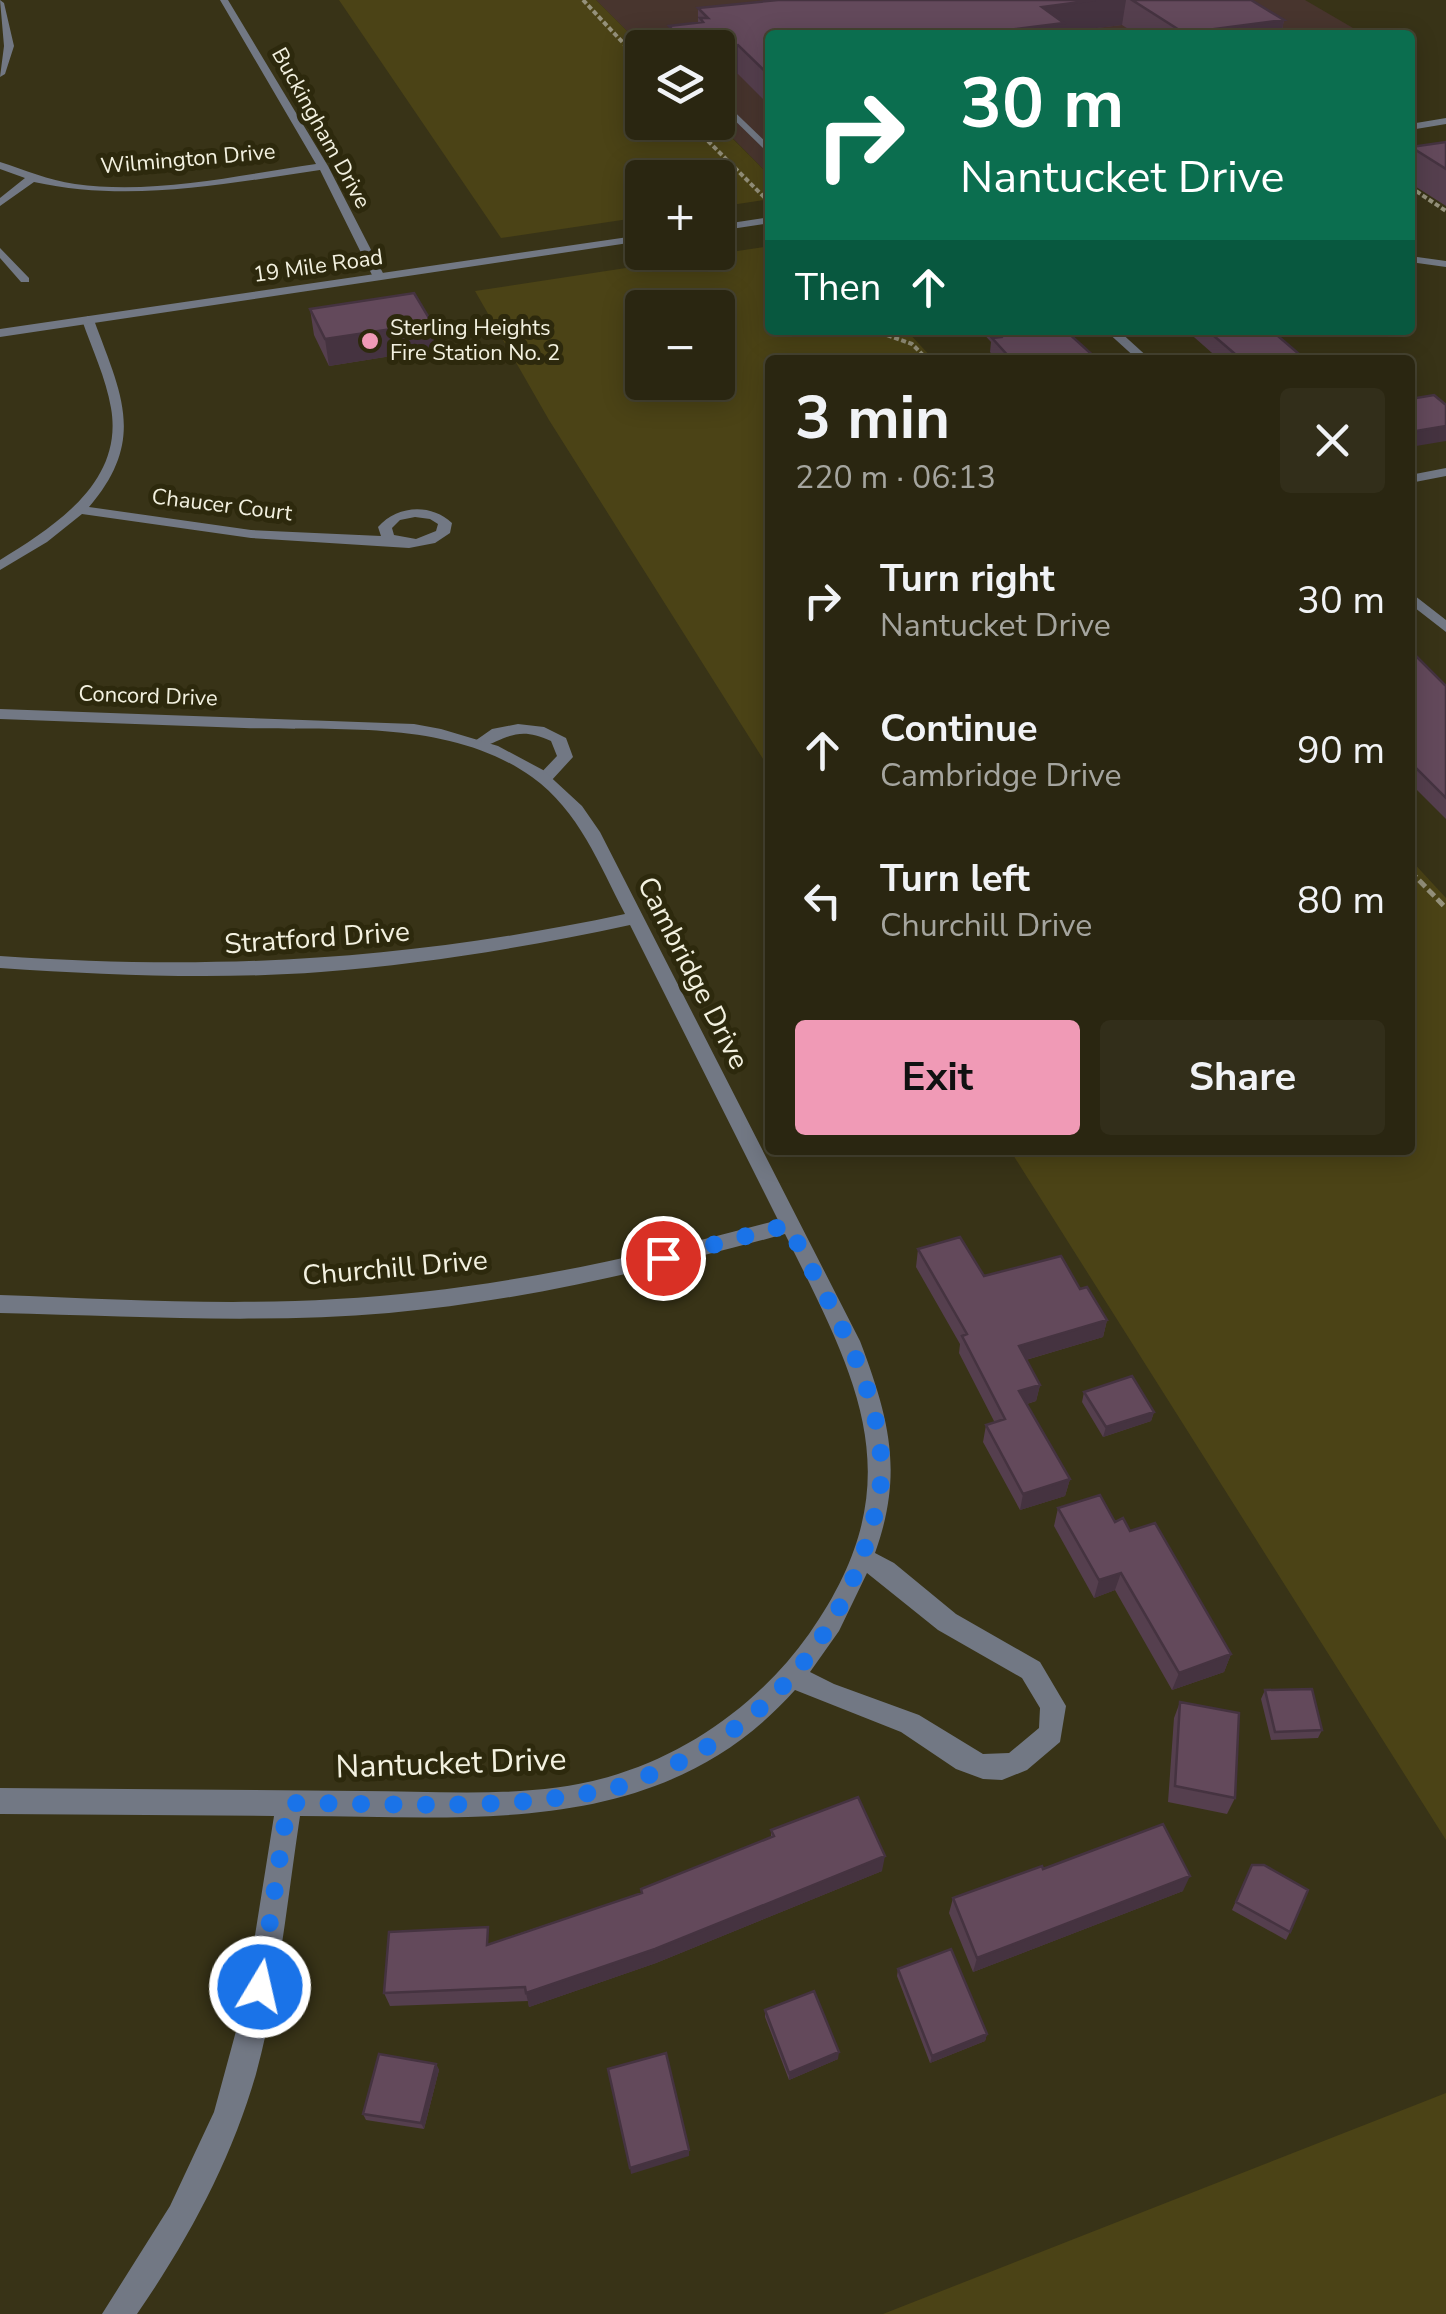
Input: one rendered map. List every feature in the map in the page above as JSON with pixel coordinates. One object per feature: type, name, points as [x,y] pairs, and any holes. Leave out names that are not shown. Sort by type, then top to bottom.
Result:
[{"type":"street","name":"Buckingham Drive","points":[[224,0],[323,166],[379,277]]},
{"type":"street","points":[[1430,0],[1445,0]]},
{"type":"street","points":[[0,3],[10,46],[0,74]]},
{"type":"street","points":[[735,116],[765,147]]},
{"type":"street","points":[[1415,125],[1446,121]]},
{"type":"street","name":"Wilmington Drive","points":[[0,164],[32,178],[72,186],[145,187],[323,166]]},
{"type":"street","points":[[0,203],[32,178]]},
{"type":"street","points":[[735,225],[765,221]]},
{"type":"street","name":"19 Mile Road","points":[[0,333],[625,241]]},
{"type":"street","points":[[0,250],[25,280]]},
{"type":"street","points":[[1415,260],[1446,264]]},
{"type":"street","points":[[0,566],[39,543],[80,510],[114,463],[119,412],[88,320]]},
{"type":"street","points":[[1117,335],[1139,355]]},
{"type":"street","points":[[1415,478],[1446,472]]},
{"type":"street","name":"Chaucer Court","points":[[80,510],[251,534],[358,537],[411,544],[430,541],[443,533],[445,523],[425,513],[404,514],[358,537]]},
{"type":"street","points":[[388,522],[385,532],[394,541]]},
{"type":"street","points":[[1415,600],[1446,628]]},
{"type":"street","name":"Concord Drive","points":[[0,714],[294,724]]},
{"type":"street","name":"Cambridge Drive","points":[[294,724],[414,730],[480,743],[545,777],[578,810],[848,1341],[873,1403],[882,1459],[878,1506],[838,1616]]},
{"type":"street","points":[[480,743],[491,735],[519,729],[534,729],[558,738],[564,757],[545,777]]},
{"type":"street","name":"Stratford Drive","points":[[0,962],[184,974],[273,972],[374,964],[478,949],[634,918]]},
{"type":"street","name":"Churchill Drive","points":[[0,1304],[184,1310],[334,1308],[426,1299],[588,1274],[788,1225]]},
{"type":"street","points":[[796,1676],[817,1691],[922,1730],[958,1757],[993,1768],[1024,1760],[1051,1733],[1053,1706],[1030,1670],[947,1622],[886,1571],[862,1558]]},
{"type":"street","name":"Nantucket Drive","points":[[0,1802],[488,1803],[544,1800],[618,1788],[687,1759],[752,1718],[796,1676],[838,1616]]},
{"type":"street","points":[[118,2314],[147,2274],[191,2196],[229,2113],[254,2019],[288,1803]]},
{"type":"path","points":[[582,0],[625,45]]},
{"type":"path","points":[[702,140],[714,146],[765,198]]},
{"type":"path","points":[[1415,190],[1446,210]]},
{"type":"path","points":[[1415,193],[1419,193]]},
{"type":"path","points":[[887,335],[912,344],[923,355]]},
{"type":"path","points":[[1415,875],[1446,908]]},
{"type":"shaded area","points":[[339,0],[596,0],[626,30],[625,140],[734,140],[765,171],[765,200],[735,204],[735,160],[625,160],[625,220],[501,238]]},
{"type":"shaded area","points":[[596,0],[1305,0],[1356,30],[765,30],[765,171],[735,140],[735,30],[626,30]]},
{"type":"shaded area","points":[[765,247],[765,335],[911,335],[929,355],[765,355],[765,762],[549,420],[475,291],[625,268],[735,270],[735,251]]},
{"type":"shaded area","points":[[1415,864],[1446,898],[1446,1840],[1013,1155],[1415,1155]]},
{"type":"shaded area","points":[[1446,2093],[1446,2314],[883,2314]]},
{"type":"building","points":[[778,0],[1095,0],[1042,7],[1064,23],[1007,30],[765,30],[765,71],[735,45],[735,30],[673,30],[669,26],[708,18],[698,8]]},
{"type":"building","points":[[1132,0],[1251,0],[1284,20],[1207,30],[1179,30]]},
{"type":"building","points":[[1446,142],[1446,169],[1415,150]]},
{"type":"building","points":[[414,293],[432,323],[325,339],[310,309]]},
{"type":"building","points":[[1070,335],[1092,355],[1007,355],[992,338]]},
{"type":"building","points":[[1213,335],[1277,335],[1300,355],[1236,355]]},
{"type":"building","points":[[1434,395],[1446,405],[1446,426],[1415,431],[1415,398]]},
{"type":"building","points":[[1415,655],[1446,686],[1446,798],[1415,767]]},
{"type":"building","points":[[960,1237],[984,1276],[1061,1256],[1080,1289],[1087,1287],[1107,1320],[1019,1346],[1040,1385],[1019,1391],[1070,1479],[1023,1494],[986,1425],[1005,1419],[962,1336],[967,1334],[918,1249]]},
{"type":"building","points":[[1132,1376],[1154,1412],[1106,1427],[1084,1392]]},
{"type":"building","points":[[1100,1495],[1115,1522],[1123,1518],[1130,1531],[1155,1523],[1231,1654],[1179,1673],[1121,1573],[1099,1580],[1058,1508]]},
{"type":"building","points":[[1312,1689],[1322,1730],[1275,1732],[1265,1690]]},
{"type":"building","points":[[1180,1702],[1239,1713],[1235,1798],[1175,1786]]},
{"type":"building","points":[[858,1797],[885,1856],[655,1949],[526,1993],[525,1987],[384,1993],[389,1932],[488,1927],[487,1945],[642,1893],[641,1889],[774,1836],[771,1830]]},
{"type":"building","points":[[1163,1824],[1190,1876],[977,1958],[953,1898]]},
{"type":"building","points":[[1252,1865],[1264,1865],[1308,1890],[1290,1932],[1236,1902]]},
{"type":"building","points":[[951,1949],[987,2034],[932,2056],[898,1969]]},
{"type":"building","points":[[814,1991],[839,2052],[789,2073],[765,2010]]},
{"type":"building","points":[[666,2053],[689,2150],[630,2168],[608,2069]]},
{"type":"building","points":[[379,2054],[436,2064],[421,2123],[363,2114]]},
{"type":"place","name":"Sterling Heights Fire Station No. 2","points":[[370,341]]},
{"type":"route","points":[[260,1987],[288,1803],[470,1804],[544,1800],[618,1788],[687,1759],[752,1718],[796,1676],[838,1616],[878,1506],[882,1459],[873,1403],[848,1341],[788,1225],[663,1258]]}]
